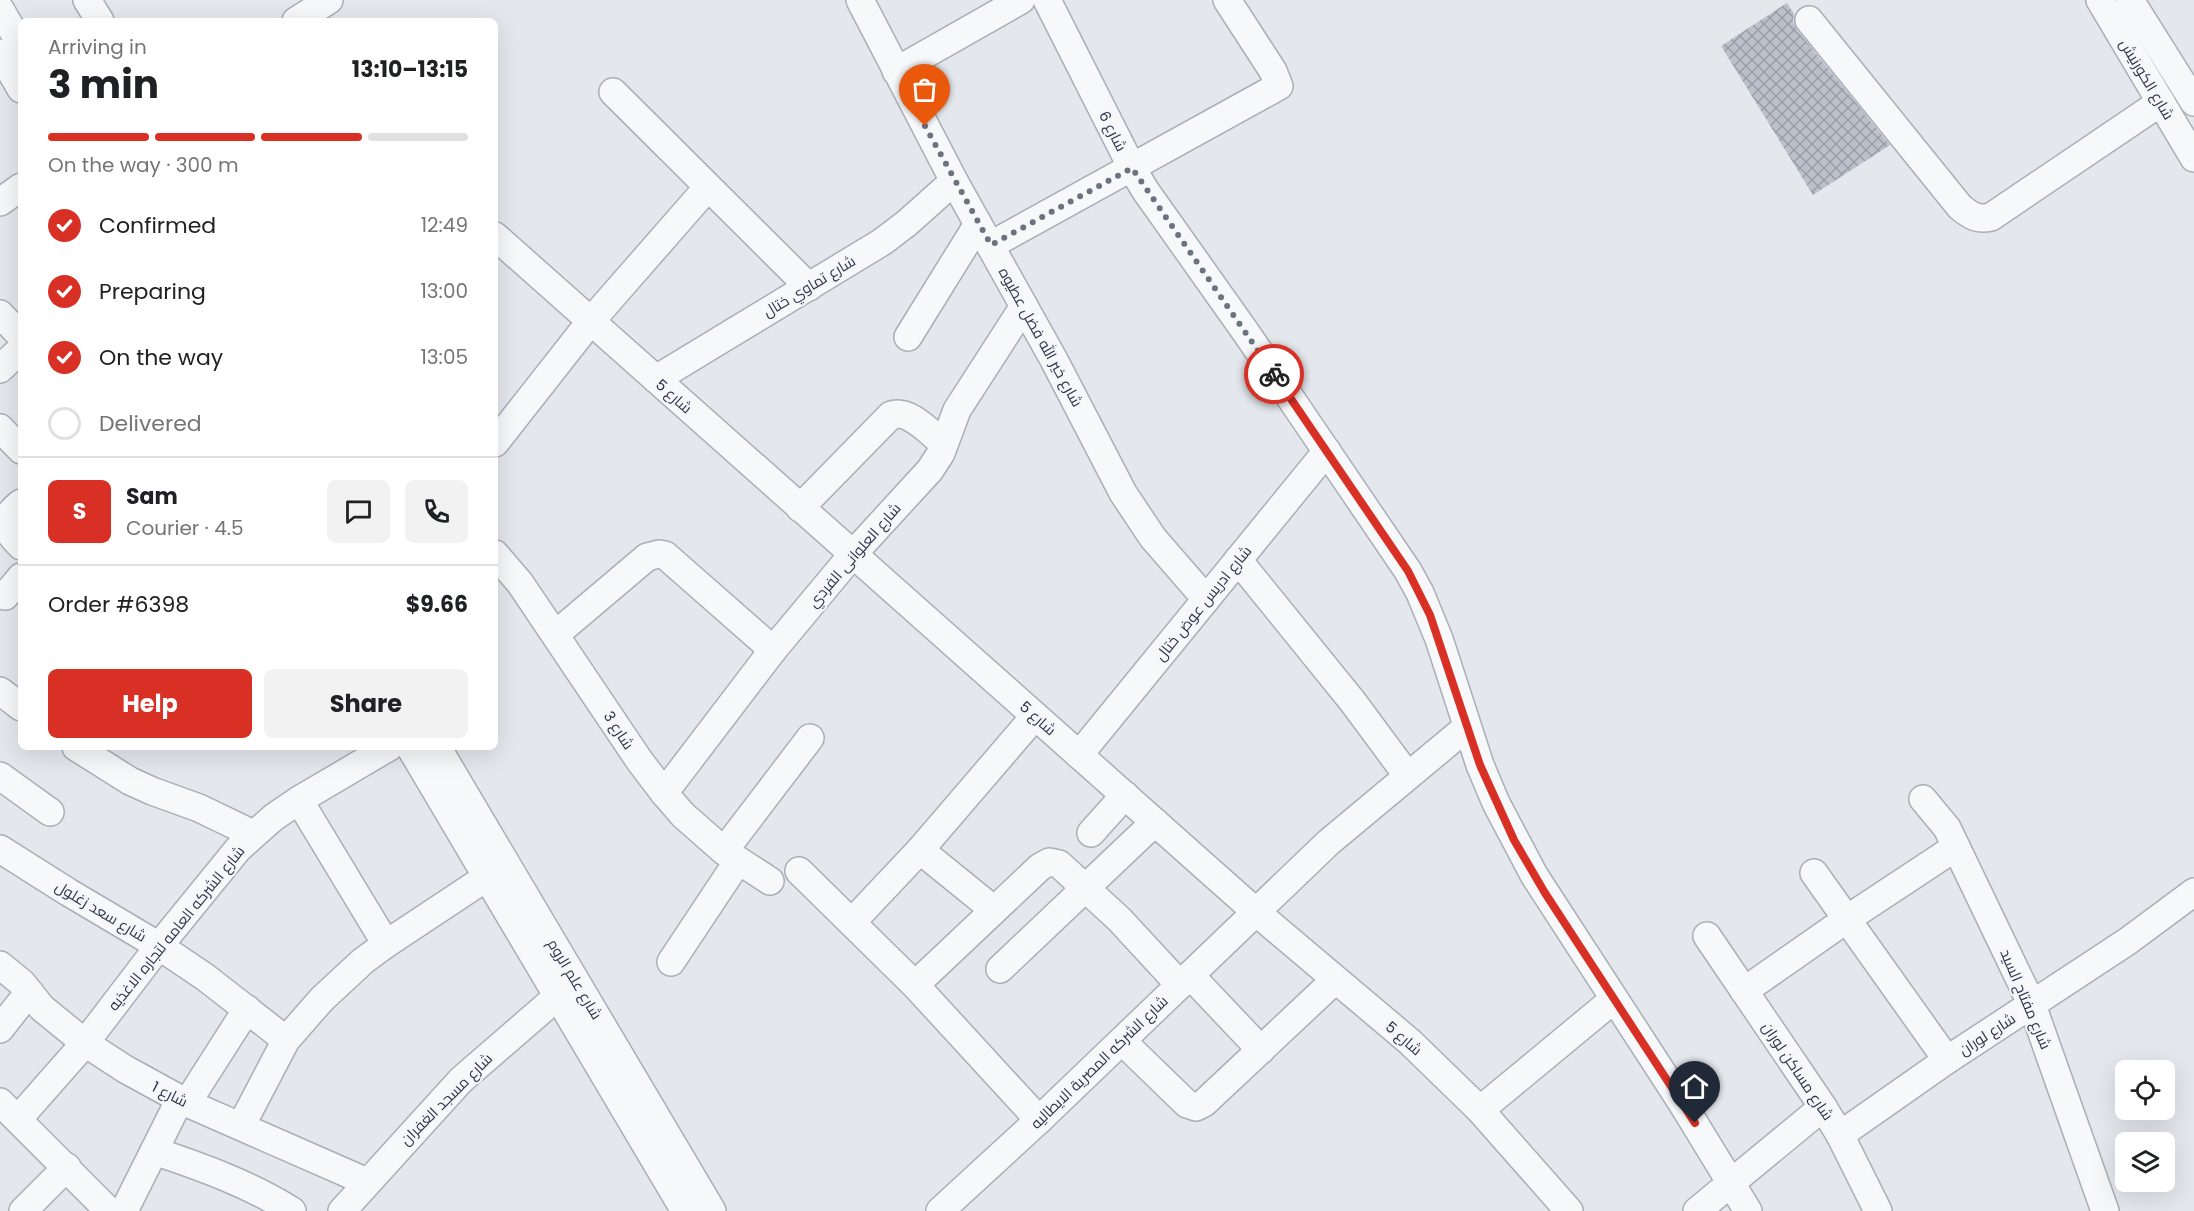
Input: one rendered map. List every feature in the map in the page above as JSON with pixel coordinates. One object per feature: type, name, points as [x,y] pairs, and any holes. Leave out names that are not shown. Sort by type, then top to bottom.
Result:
[{"type":"street","points":[[87,0],[98,18]]},
{"type":"street","points":[[301,18],[329,0]]},
{"type":"street","name":"شارع خير الله فضل عطيوه","points":[[860,0],[954,181],[985,234],[1128,501],[1153,538],[1206,599]]},
{"type":"street","points":[[896,71],[1021,0]]},
{"type":"street","name":"شارع 6","points":[[1047,0],[1132,168],[1408,571],[1439,639],[1488,784],[1514,840],[1613,1000],[1682,1103],[1732,1184]]},
{"type":"street","points":[[908,337],[985,234],[1132,168],[1279,86],[1273,70],[1227,0]]},
{"type":"street","name":"شارع الكورنيش","points":[[2100,0],[2194,158]]},
{"type":"street","name":"شارع الكورنيش","points":[[2130,0],[2194,102]]},
{"type":"street","points":[[2148,0],[2177,76]]},
{"type":"street","points":[[0,9],[18,40]]},
{"type":"street","points":[[1809,20],[1960,207],[1972,217],[1981,219],[1991,217],[2161,102]]},
{"type":"street","points":[[0,53],[18,84]]},
{"type":"street","points":[[613,92],[809,286]]},
{"type":"street","name":"شارع تماوي ختال","points":[[656,379],[882,242],[954,181]]},
{"type":"street","points":[[498,439],[590,322],[708,187]]},
{"type":"street","points":[[0,202],[18,189]]},
{"type":"street","name":"شارع 5","points":[[498,239],[1256,912],[1410,1042],[1480,1110],[1569,1211]]},
{"type":"street","name":"شارع العلوانى الفردي","points":[[664,793],[773,650],[853,554],[930,470],[944,444],[957,410],[1024,306]]},
{"type":"street","points":[[0,369],[16,330]]},
{"type":"street","points":[[800,508],[891,415],[896,413],[908,416],[944,444]]},
{"type":"street","points":[[0,428],[18,447]]},
{"type":"street","name":"شارع ادريس عوض ختال","points":[[1079,755],[1327,451]]},
{"type":"street","points":[[18,505],[8,513],[4,520],[5,528],[18,543]]},
{"type":"street","points":[[556,634],[647,557],[659,554],[664,555],[773,650]]},
{"type":"street","points":[[1238,560],[1353,702],[1407,775]]},
{"type":"street","name":"شارع 3","points":[[498,561],[520,583],[639,760],[664,793],[683,815],[731,856],[770,881]]},
{"type":"street","points":[[0,595],[5,596],[18,581]]},
{"type":"street","points":[[0,691],[18,705]]},
{"type":"street","points":[[852,922],[920,850],[1035,716]]},
{"type":"street","name":"شارع الشركه المصرية الايطاليه","points":[[940,1211],[1039,1120],[1329,842],[1467,727]]},
{"type":"street","points":[[670,962],[731,856],[810,738]]},
{"type":"street","points":[[81,750],[130,781],[199,808],[253,834]]},
{"type":"street","name":"شارع الشركه العامه لتجاره الاغذيه","points":[[9,1110],[85,1043],[159,946],[221,869],[253,834],[299,800],[384,750]]},
{"type":"street","name":"شارع علم الروم","points":[[412,750],[488,863],[712,1211]]},
{"type":"street","name":"شارع علم الروم","points":[[439,750],[488,863],[558,996],[685,1211]]},
{"type":"street","points":[[0,776],[50,812]]},
{"type":"street","points":[[1091,833],[1125,795]]},
{"type":"street","name":"شارع مفتاح السيد","points":[[1923,799],[1947,828],[2032,1005],[2105,1211]]},
{"type":"street","points":[[299,800],[386,944]]},
{"type":"street","points":[[1000,969],[1155,822]]},
{"type":"street","points":[[1744,991],[1847,918],[1956,847]]},
{"type":"street","name":"شارع سعد زغلول","points":[[0,849],[159,946],[247,1009],[285,1040]]},
{"type":"street","points":[[920,850],[994,910]]},
{"type":"street","points":[[915,985],[1040,867],[1049,862],[1059,864],[1087,888],[1261,1050]]},
{"type":"street","points":[[241,1126],[285,1040],[336,986],[488,863]]},
{"type":"street","points":[[799,871],[915,985],[1039,1120]]},
{"type":"street","points":[[1814,873],[1947,1060]]},
{"type":"street","name":"شارع لوران","points":[[1840,1135],[1947,1060],[2128,940],[2194,892]]},
{"type":"street","name":"شارع مساكن لوران","points":[[1707,936],[1840,1135],[1878,1211]]},
{"type":"street","name":"شارع 1","points":[[0,965],[14,975],[42,1008],[85,1043],[125,1069],[183,1101],[367,1182]]},
{"type":"street","points":[[1122,1041],[1188,1104],[1196,1107],[1204,1103],[1335,980]]},
{"type":"street","points":[[0,1029],[29,992]]},
{"type":"street","name":"شارع مسجد الغفران","points":[[342,1211],[460,1080],[558,996]]},
{"type":"street","points":[[1480,1110],[1613,1000]]},
{"type":"street","points":[[124,1211],[154,1150],[183,1101],[247,1009]]},
{"type":"street","points":[[1697,1211],[1822,1107]]},
{"type":"street","points":[[9,1110],[68,1167],[108,1211]]},
{"type":"street","points":[[154,1150],[200,1166],[243,1185],[292,1211]]},
{"type":"street","points":[[23,1211],[68,1167]]},
{"type":"street","points":[[1732,1184],[1748,1211]]},
{"type":"building","points":[[1787,3],[1794,14],[1793,22],[1797,30],[1890,145],[1813,195],[1721,46]]},
{"type":"way so far","points":[[925,126],[991,245],[1132,168],[1274,374]]},
{"type":"route","points":[[1274,374],[1408,571],[1430,615],[1480,765],[1514,840],[1613,1000],[1695,1123]]}]
